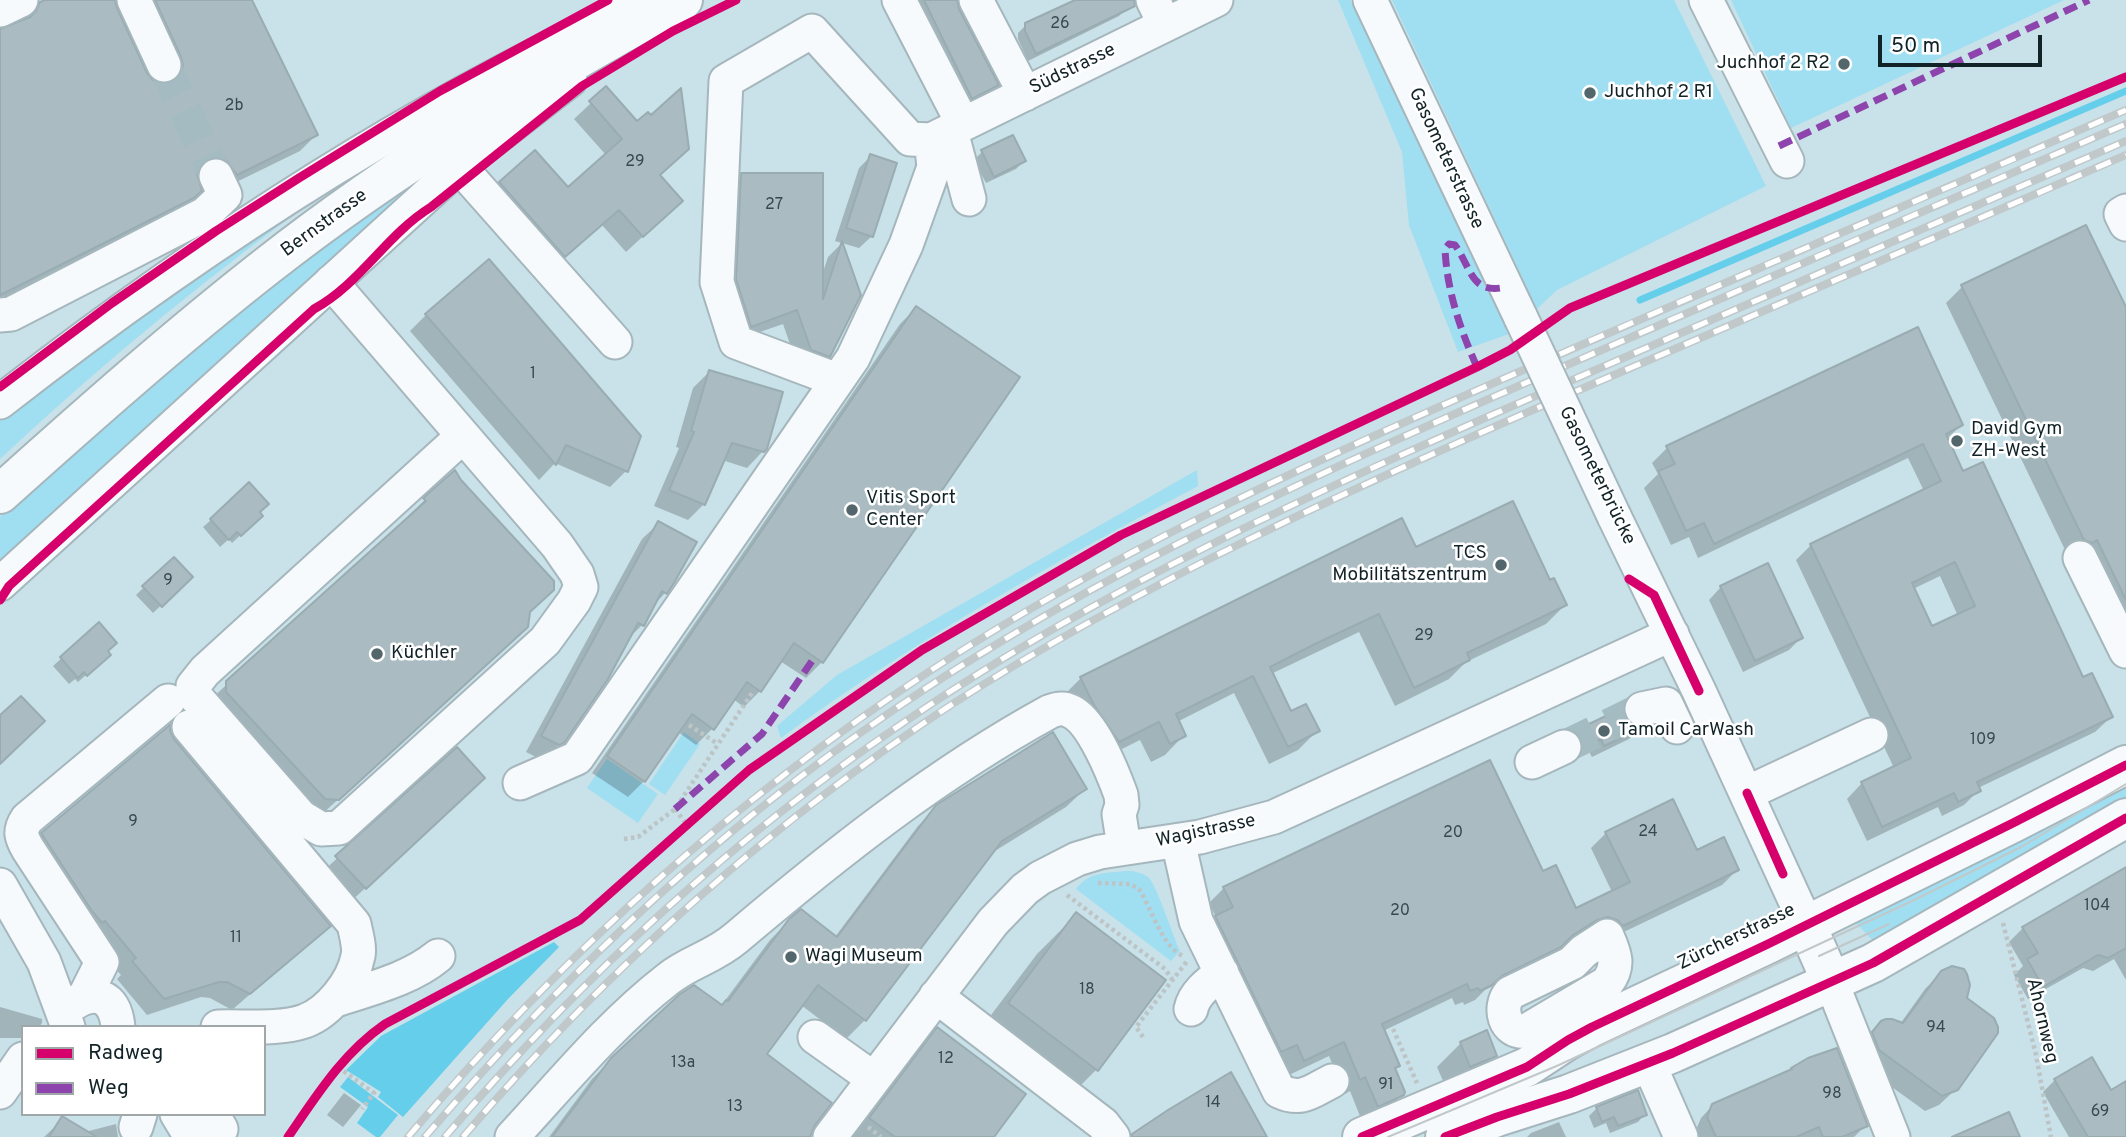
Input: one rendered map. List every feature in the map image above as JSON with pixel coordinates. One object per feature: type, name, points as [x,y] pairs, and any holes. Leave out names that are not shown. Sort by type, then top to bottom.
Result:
[{"type":"main road","name":"Bernstrasse","points":[[0,494],[114,392],[247,282],[353,203],[503,103],[575,59],[683,0]]},
{"type":"main road","name":"Zürcherstrasse","points":[[1362,1137],[1527,1067],[1592,1027],[2013,824],[2126,765]]},
{"type":"main road","points":[[1445,1137],[1502,1127],[1569,1094],[1648,1062],[1897,951],[2126,818]]},
{"type":"main road","points":[[1806,924],[1831,981]]},
{"type":"street","points":[[0,10],[22,0]]},
{"type":"street","points":[[134,0],[164,65]]},
{"type":"street","points":[[0,402],[186,264],[349,159],[470,88],[569,36],[651,0]]},
{"type":"street","points":[[0,584],[459,166],[585,69],[688,0]]},
{"type":"street","points":[[899,0],[948,132],[969,199]]},
{"type":"street","points":[[976,0],[1025,94]]},
{"type":"street","name":"Südstrasse","points":[[948,132],[1025,94],[1159,13],[1216,0]]},
{"type":"street","name":"Gasometerstrasse","points":[[1370,0],[1521,318]]},
{"type":"street","points":[[1706,0],[1787,161]]},
{"type":"street","points":[[837,380],[736,342],[716,282],[726,81],[812,31],[910,139],[948,132]]},
{"type":"street","points":[[520,783],[577,758],[853,358],[906,245],[948,132]]},
{"type":"street","points":[[459,166],[615,342]]},
{"type":"street","points":[[0,315],[11,314],[205,214],[225,195],[216,177]]},
{"type":"street","points":[[2126,211],[2121,214],[2126,224]]},
{"type":"street","points":[[331,282],[558,545],[577,573],[580,587],[574,601],[545,641],[339,828],[321,830],[301,817],[194,695],[193,686],[205,671],[463,436]]},
{"type":"street","name":"Gasometerbrücke","points":[[1521,318],[1672,634]]},
{"type":"street","points":[[2080,558],[2126,651]]},
{"type":"street","points":[[1672,634],[1806,924]]},
{"type":"street","name":"Wagistrasse","points":[[830,1137],[993,922],[1025,889],[1057,868],[1077,859],[1124,848],[1178,841],[1254,823],[1289,811],[1672,634]]},
{"type":"street","points":[[66,1015],[102,962],[10,837],[27,819],[168,701]]},
{"type":"street","points":[[1642,709],[1666,704],[1677,727]]},
{"type":"street","points":[[512,1137],[611,1031],[667,979],[717,952],[881,821],[962,765],[1049,712],[1064,709],[1071,711],[1084,722],[1122,801],[1119,814],[1124,848]]},
{"type":"street","points":[[189,727],[354,924],[359,955],[349,979],[333,1001],[318,1014],[304,1021],[266,1026]]},
{"type":"street","points":[[1747,793],[1871,735]]},
{"type":"street","points":[[1532,762],[1564,747]]},
{"type":"street","points":[[1178,841],[1196,920],[1279,1091],[1300,1098],[1332,1081]]},
{"type":"street","points":[[0,885],[44,962],[66,1015]]},
{"type":"street","points":[[333,1001],[396,979],[430,963],[438,956]]},
{"type":"street","points":[[1191,1009],[1193,1001],[1204,987],[1222,973]]},
{"type":"street","points":[[1831,981],[1893,1137]]},
{"type":"street","points":[[66,1015],[96,996],[108,1002],[115,1014],[117,1025]]},
{"type":"street","points":[[936,996],[1103,1124],[1113,1137]]},
{"type":"street","points":[[815,1037],[874,1079]]},
{"type":"street","points":[[0,1092],[21,1062]]},
{"type":"street","points":[[1648,1062],[1681,1137]]},
{"type":"street","points":[[0,1113],[21,1098]]},
{"type":"street","points":[[182,1116],[208,1127]]},
{"type":"path","points":[[624,839],[638,837],[675,809],[752,693]]},
{"type":"path","points":[[689,725],[718,744]]},
{"type":"path","points":[[675,809],[687,825]]},
{"type":"path","points":[[1093,884],[1130,884],[1139,889],[1150,913],[1171,946],[1180,956],[1191,956]]},
{"type":"path","points":[[1070,897],[1165,969],[1172,979]]},
{"type":"path","points":[[1143,1037],[1136,1027],[1176,974]]},
{"type":"path","points":[[1393,1029],[1418,1086]]},
{"type":"path","points":[[338,1067],[374,1093],[362,1109]]},
{"type":"shaded area","points":[[1338,0],[1350,0],[1509,334],[1458,352],[1409,225],[1402,152]]},
{"type":"shaded area","name":"Juchhof 2 R1","points":[[1392,0],[1674,0],[1766,186],[1557,290],[1537,309]]},
{"type":"shaded area","name":"Juchhof 2 R2","points":[[1731,0],[2064,0],[1791,128]]},
{"type":"shaded area","points":[[452,153],[0,572],[0,517],[10,507],[240,308]]},
{"type":"shaded area","points":[[339,182],[165,314],[81,385],[0,459],[0,409]]},
{"type":"shaded area","points":[[1197,470],[1198,486],[985,604],[881,669],[781,738],[777,726],[837,675]]},
{"type":"shaded area","points":[[684,732],[700,744],[665,795],[649,784]]},
{"type":"shaded area","points":[[607,759],[658,794],[638,823],[587,788]]},
{"type":"shaded area","points":[[2126,773],[2126,809],[1878,946],[1856,923],[1855,920]]},
{"type":"shaded area","points":[[1126,871],[1148,877],[1156,890],[1180,951],[1171,961],[1076,889],[1092,876]]},
{"type":"shaded area","points":[[554,942],[559,947],[508,999],[403,1117],[378,1097],[381,1092],[346,1070],[381,1036]]},
{"type":"shaded area","points":[[348,1077],[398,1115],[380,1137],[357,1123],[368,1107],[340,1087]]},
{"type":"building","points":[[115,0],[147,73],[154,81],[163,84],[171,83],[179,77],[183,66],[155,0],[252,0],[318,135],[237,175],[226,160],[217,157],[207,159],[197,174],[202,191],[194,198],[0,295],[0,29],[30,17],[40,2]]},
{"type":"building","points":[[924,0],[957,0],[959,9],[999,85],[972,99]]},
{"type":"building","points":[[1075,0],[1134,0],[1135,6],[1036,54],[1025,31],[1025,23]]},
{"type":"building","points":[[606,86],[637,121],[648,112],[651,115],[681,88],[689,149],[660,175],[683,201],[643,237],[619,210],[565,257],[499,182],[535,150],[568,187],[622,139],[589,101]]},
{"type":"building","points":[[1013,135],[1026,161],[994,177],[981,150]]},
{"type":"building","points":[[870,154],[897,163],[873,237],[846,228]]},
{"type":"building","points":[[741,173],[823,173],[823,299],[842,241],[861,295],[830,357],[811,350],[797,310],[751,327],[736,279]]},
{"type":"building","points":[[2086,225],[2126,307],[2126,600],[2097,540],[2092,543],[2084,540],[1961,285]]},
{"type":"building","points":[[489,259],[641,436],[628,472],[566,445],[556,465],[425,314]]},
{"type":"building","name":"Vitis Sport Center","points":[[916,306],[1020,377],[823,663],[794,643],[761,692],[747,682],[714,730],[692,714],[645,782],[607,756]]},
{"type":"building","points":[[1918,327],[1963,425],[1946,434],[1963,471],[1983,462],[2083,677],[2092,673],[2113,717],[1977,782],[1981,791],[1958,802],[1954,793],[1882,827],[1861,782],[1911,758],[1810,544],[1941,481],[1923,444],[1714,544],[1704,523],[1686,531],[1658,471],[1675,464],[1666,446]],"holes":[[[1955,562],[1975,606],[1932,626],[1912,583]]]},
{"type":"building","points":[[709,370],[783,392],[767,449],[764,452],[732,443],[705,505],[669,490],[694,432],[691,431]]},
{"type":"building","name":"Küchler","points":[[455,470],[461,480],[554,581],[554,590],[530,612],[528,627],[339,800],[325,799],[226,692],[226,681],[426,501],[423,498]]},
{"type":"building","points":[[249,482],[269,504],[260,512],[263,516],[241,536],[237,532],[229,540],[210,519]]},
{"type":"building","points":[[1513,501],[1550,580],[1554,578],[1567,605],[1467,653],[1470,660],[1414,688],[1379,614],[1315,644],[1270,667],[1291,711],[1306,704],[1320,731],[1288,747],[1253,676],[1176,714],[1186,736],[1170,744],[1159,722],[1119,742],[1094,705],[1080,677],[1402,518],[1416,547]]},
{"type":"building","points":[[658,521],[697,542],[667,594],[662,591],[644,626],[638,623],[608,679],[564,743],[559,745],[541,736]]},
{"type":"building","points":[[174,557],[193,577],[162,607],[142,586]]},
{"type":"building","points":[[1768,563],[1803,638],[1755,661],[1720,586]]},
{"type":"building","points":[[99,622],[117,643],[108,651],[111,655],[87,676],[84,672],[78,678],[60,657]]},
{"type":"building","points":[[21,696],[45,721],[0,764],[0,715]]},
{"type":"building","name":"Tamoil CarWash","points":[[1623,708],[1628,722],[1643,728],[1604,746],[1601,739],[1583,747],[1581,738],[1574,731]]},
{"type":"building","points":[[171,724],[170,731],[174,739],[331,926],[250,994],[227,982],[219,982],[164,999],[132,961],[136,958],[105,921],[102,923],[92,911],[41,833]]},
{"type":"building","points":[[1053,732],[1087,789],[1002,841],[866,1021],[818,985],[767,1054],[832,1103],[815,1125],[810,1137],[552,1137],[611,1058],[680,994],[694,985],[722,1005],[728,1001],[789,919],[801,909],[837,937],[936,805]]},
{"type":"building","points":[[457,747],[485,778],[366,889],[335,856]]},
{"type":"building","points":[[1490,760],[1543,871],[1556,865],[1576,908],[1630,882],[1605,832],[1673,799],[1697,850],[1724,837],[1739,870],[1623,926],[1608,917],[1597,920],[1573,935],[1561,947],[1502,976],[1480,991],[1478,988],[1470,991],[1467,984],[1382,1024],[1400,1066],[1395,1068],[1405,1092],[1404,1095],[1378,1107],[1365,1077],[1360,1080],[1344,1042],[1304,1061],[1297,1045],[1281,1052],[1215,916],[1233,907],[1223,887]]},
{"type":"building","points":[[2126,867],[2126,948],[2108,958],[2098,955],[2043,987],[2027,959],[2038,953],[2022,927]]},
{"type":"building","points":[[1076,912],[1166,980],[1098,1071],[1008,1003]]},
{"type":"building","points":[[1952,966],[1964,969],[1970,985],[1967,998],[1994,1018],[1998,1033],[1958,1090],[1942,1096],[1879,1050],[1872,1032],[1886,1019],[1903,1023],[1941,971]]},
{"type":"building","points":[[937,1027],[1026,1094],[994,1137],[895,1137],[869,1118]]},
{"type":"building","points":[[1487,1030],[1497,1056],[1470,1067],[1460,1042]]},
{"type":"building","points":[[1837,1048],[1868,1126],[1842,1137],[1823,1137],[1819,1127],[1796,1137],[1716,1137],[1707,1117],[1712,1104],[1792,1069],[1808,1058]]},
{"type":"building","points":[[2092,1057],[2111,1090],[2126,1081],[2126,1137],[2088,1137],[2054,1079]]},
{"type":"building","points":[[1231,1072],[1267,1137],[1132,1137],[1132,1134],[1168,1110]]},
{"type":"building","points":[[1638,1090],[1647,1115],[1618,1126],[1614,1117],[1602,1122],[1596,1107]]},
{"type":"building","points":[[2009,1112],[2020,1137],[1952,1137]]},
{"type":"building","points":[[62,1116],[97,1137],[49,1137]]},
{"type":"waterway","points":[[1640,300],[2126,91]]},
{"type":"tunnel","points":[[164,65],[216,176]]},
{"type":"tunnel","points":[[1564,747],[1642,709]]},
{"type":"tram line","points":[[1388,1137],[1559,1065],[1912,901],[2021,847],[2126,784]]},
{"type":"tram line","points":[[1819,956],[1889,924]]},
{"type":"railway","points":[[408,1137],[526,1006],[588,944],[718,828],[857,721],[1001,626],[1147,545],[1374,436],[2126,110]]},
{"type":"railway","points":[[425,1137],[531,1019],[644,908],[703,856],[827,757],[970,660],[1132,568],[1382,446],[2126,124]]},
{"type":"railway","points":[[445,1137],[548,1023],[603,968],[716,865],[837,769],[900,725],[979,673],[1060,625],[1142,580],[1311,496],[2126,141]]},
{"type":"railway","points":[[463,1137],[574,1016],[693,902],[755,849],[886,749],[1026,659],[1174,577],[1403,467],[2126,155]]},
{"type":"marked path","points":[[1779,146],[2089,0]]},
{"type":"marked path","points":[[1477,367],[1455,310],[1445,249],[1449,244],[1455,245],[1479,284],[1494,288],[1506,287]]},
{"type":"marked path","points":[[675,809],[762,734],[812,661]]},
{"type":"cycle path","points":[[0,387],[112,303],[299,178],[440,91],[608,0]]},
{"type":"cycle path","points":[[0,600],[9,586],[314,309],[346,286],[415,218],[582,86],[673,31],[736,0]]},
{"type":"cycle path","points":[[288,1137],[343,1061],[385,1024],[580,920],[749,770],[922,650],[1121,535],[1477,367],[1510,350],[1570,308],[2126,77]]},
{"type":"cycle path","points":[[1629,579],[1654,595],[1699,691]]},
{"type":"cycle path","points":[[1362,1137],[1527,1067],[1592,1027],[1768,944],[2126,765]]},
{"type":"cycle path","points":[[1747,793],[1783,874]]},
{"type":"cycle path","points":[[1445,1137],[1569,1094],[1673,1053],[1873,963],[2126,818]]},
{"type":"place","name":"Juchhof 2 R2","points":[[1844,64]]},
{"type":"place","name":"Juchhof 2 R1","points":[[1590,93]]},
{"type":"place","name":"David Gym ZH-West","points":[[1957,441]]},
{"type":"place","name":"Vitis Sport Center","points":[[852,510]]},
{"type":"place","name":"TCS Mobilitätszentrum","points":[[1501,565]]},
{"type":"place","name":"Küchler","points":[[377,654]]},
{"type":"place","name":"Tamoil CarWash","points":[[1604,731]]},
{"type":"place","name":"Wagi Museum","points":[[791,957]]}]
